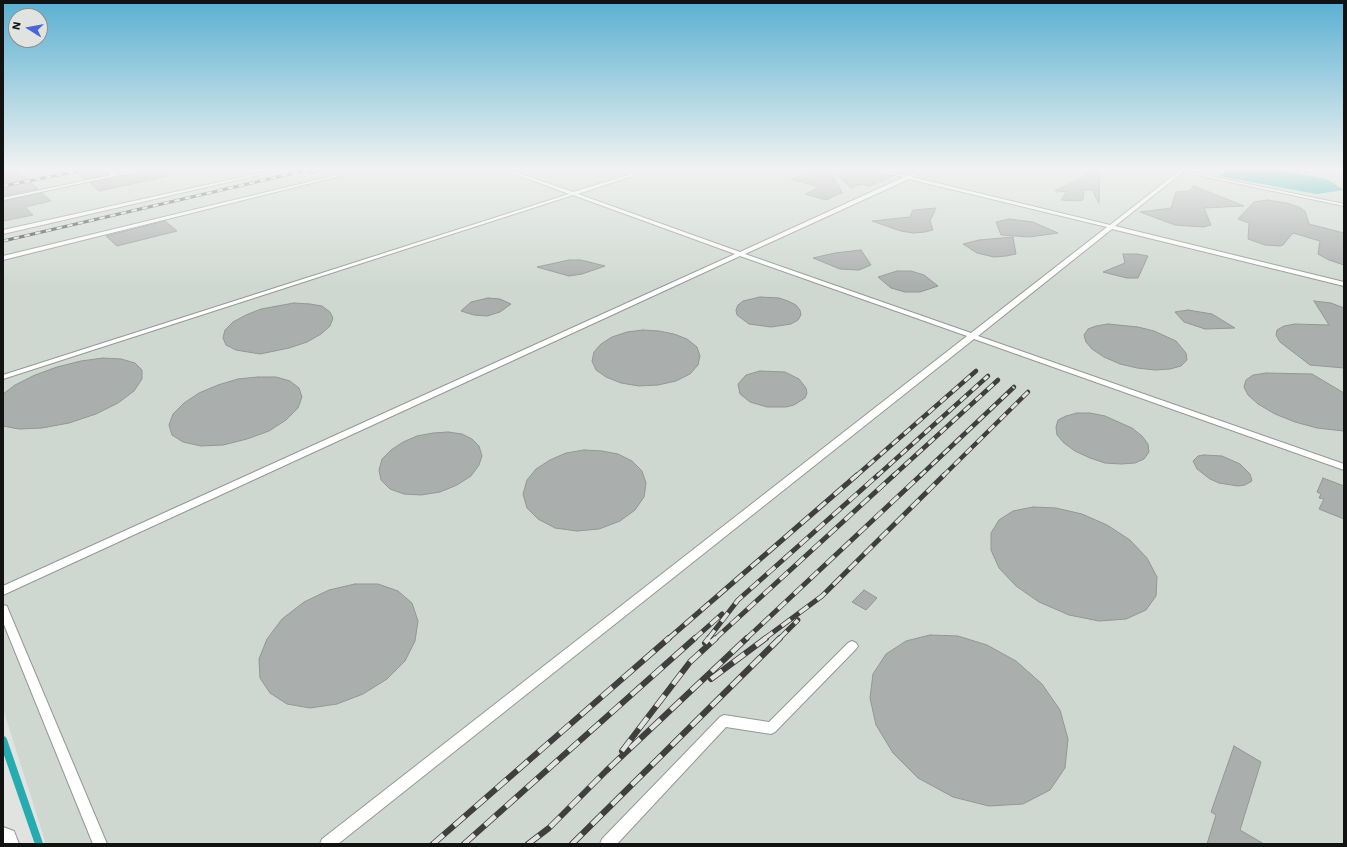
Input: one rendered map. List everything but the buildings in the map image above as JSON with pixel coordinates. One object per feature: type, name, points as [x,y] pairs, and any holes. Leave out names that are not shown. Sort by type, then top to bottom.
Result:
[{"type":"lane","points":[[3,232],[112,208]]},
{"type":"lane","points":[[3,258],[209,208]]},
{"type":"lane","points":[[3,377],[529,208]]},
{"type":"lane","points":[[609,208],[1344,467]]},
{"type":"lane","points":[[3,590],[842,208]]},
{"type":"lane","points":[[1035,208],[1344,284]]},
{"type":"lane","points":[[327,844],[1135,208]]},
{"type":"lane","points":[[3,609],[100,844]]},
{"type":"lane","points":[[607,844],[724,721],[771,728],[852,646]]},
{"type":"shaded area","points":[[3,208],[1344,208],[1344,844],[46,844],[3,709]]},
{"type":"waterway","points":[[3,740],[39,844]]},
{"type":"railway","points":[[3,241],[147,208]]},
{"type":"railway","points":[[856,476],[976,371]]},
{"type":"railway","points":[[877,476],[988,376]]},
{"type":"railway","points":[[893,476],[998,380]]},
{"type":"railway","points":[[920,476],[1014,387]]},
{"type":"railway","points":[[943,476],[1028,392]]},
{"type":"railway","points":[[668,639],[857,475]]},
{"type":"railway","points":[[708,639],[738,600],[878,475]]},
{"type":"railway","points":[[715,639],[894,475]]},
{"type":"railway","points":[[746,639],[921,475]]},
{"type":"railway","points":[[764,639],[822,596],[944,475]]},
{"type":"railway","points":[[694,639],[722,614]]},
{"type":"railway","points":[[780,638],[798,620]]},
{"type":"railway","points":[[433,844],[669,638]]},
{"type":"railway","points":[[464,844],[695,638]]},
{"type":"railway","points":[[705,643],[709,638]]},
{"type":"railway","points":[[622,751],[690,662],[716,638]]},
{"type":"railway","points":[[528,844],[549,828],[606,771],[747,638]]},
{"type":"railway","points":[[711,679],[766,638]]},
{"type":"railway","points":[[572,844],[780,638]]}]
